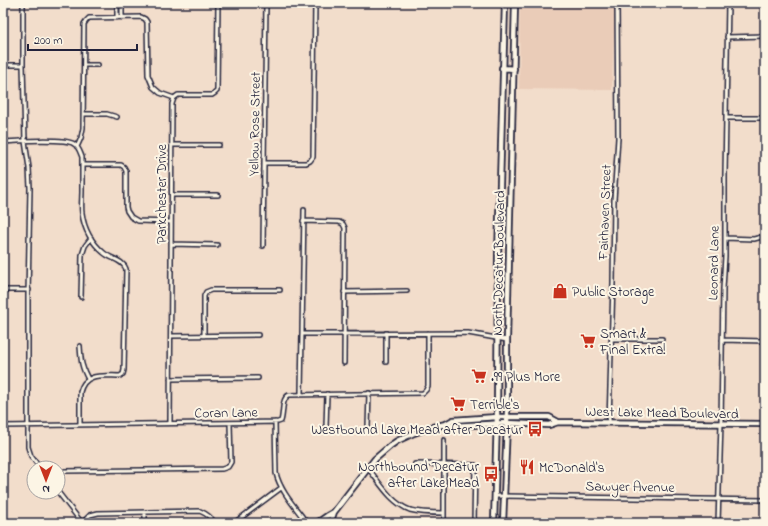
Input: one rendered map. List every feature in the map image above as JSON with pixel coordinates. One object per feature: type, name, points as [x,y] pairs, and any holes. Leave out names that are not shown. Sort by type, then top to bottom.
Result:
[{"type":"main road","name":"North Decatur Boulevard","points":[[494,523],[497,424],[498,256],[502,68],[505,3]]},
{"type":"main road","name":"North Decatur Boulevard","points":[[504,523],[515,3]]},
{"type":"main road","points":[[502,68],[514,69]]},
{"type":"main road","points":[[501,170],[511,170]]},
{"type":"main road","points":[[498,256],[509,256]]},
{"type":"main road","name":"West Lake Mead Boulevard","points":[[329,523],[334,512],[383,451],[397,441],[414,433],[446,424],[453,420],[497,417],[549,417],[558,422]]},
{"type":"main road","name":"West Lake Mead Boulevard","points":[[446,424],[453,426],[507,423],[549,425],[558,422],[765,424]]},
{"type":"main road","name":"West Lake Mead Boulevard","points":[[318,523],[334,512]]},
{"type":"street","points":[[23,3],[25,141],[30,188],[28,447],[35,460]]},
{"type":"street","points":[[117,3],[117,18]]},
{"type":"street","points":[[122,3],[122,18]]},
{"type":"street","points":[[77,147],[83,128],[84,24],[86,21],[89,18],[141,17],[145,19],[147,22],[148,75],[154,87],[160,93],[174,98],[178,95],[212,95],[215,94],[217,90],[218,3]]},
{"type":"street","name":"Yellow Rose Street","points":[[263,246],[266,3]]},
{"type":"street","points":[[264,163],[306,163],[310,161],[312,157],[315,3]]},
{"type":"street","name":"Fairhaven Street","points":[[609,422],[614,200],[618,138],[617,3]]},
{"type":"street","name":"Leonard Lane","points":[[718,523],[725,238],[724,174],[728,3]]},
{"type":"street","points":[[727,37],[765,36]]},
{"type":"street","points":[[3,65],[23,65]]},
{"type":"street","points":[[84,65],[98,65]]},
{"type":"street","name":"Parkchester Drive","points":[[170,424],[172,104],[174,98]]},
{"type":"street","points":[[83,114],[107,114],[116,117]]},
{"type":"street","points":[[726,118],[765,118]]},
{"type":"street","points":[[3,142],[58,141],[75,144],[82,157],[82,212],[85,227],[95,244],[110,258],[122,263],[126,269],[124,370],[120,376],[93,377],[88,379],[81,386],[80,425]]},
{"type":"street","points":[[172,145],[219,145]]},
{"type":"street","points":[[82,165],[121,165],[126,171],[126,207],[131,217],[138,221],[171,222]]},
{"type":"street","points":[[172,195],[218,195]]},
{"type":"street","points":[[301,394],[304,210]]},
{"type":"street","points":[[303,221],[339,222],[343,224],[345,228],[344,363]]},
{"type":"street","points":[[725,238],[754,239],[765,236]]},
{"type":"street","points":[[81,297],[82,256],[85,246],[91,238]]},
{"type":"street","points":[[171,244],[217,244]]},
{"type":"street","points":[[3,290],[29,290]]},
{"type":"street","points":[[204,336],[204,296],[206,292],[212,290],[280,290]]},
{"type":"street","points":[[344,292],[406,291]]},
{"type":"street","points":[[386,333],[386,362]]},
{"type":"street","name":"Coran Lane","points":[[3,426],[278,422],[282,421],[284,398],[289,394],[423,392],[428,386],[428,333]]},
{"type":"street","points":[[302,334],[468,333],[507,340]]},
{"type":"street","points":[[170,336],[258,335]]},
{"type":"street","points":[[612,339],[662,339]]},
{"type":"street","points":[[722,340],[765,341]]},
{"type":"street","points":[[80,346],[81,362],[88,379]]},
{"type":"street","points":[[170,379],[258,378]]},
{"type":"street","points":[[368,427],[369,393]]},
{"type":"street","points":[[326,427],[327,394]]},
{"type":"street","points":[[275,422],[277,480],[281,488],[307,523]]},
{"type":"street","points":[[66,471],[222,469],[228,467],[231,462],[230,423]]},
{"type":"street","points":[[444,440],[444,523]]},
{"type":"street","points":[[415,464],[475,465],[474,523]]},
{"type":"street","points":[[368,468],[392,498],[403,507],[418,512],[444,513]]},
{"type":"street","points":[[234,523],[281,488]]},
{"type":"street","name":"Sawyer Avenue","points":[[495,496],[765,500]]},
{"type":"street","points":[[64,500],[82,523],[90,515],[98,513],[200,511],[209,516],[215,523]]},
{"type":"street","points":[[145,512],[145,523]]},
{"type":"shaded area","points":[[520,3],[615,3],[612,90],[519,89]]},
{"type":"place","name":"Public Storage","points":[[560,291]]},
{"type":"place","name":"Smart & Final Extra!","points":[[588,341]]},
{"type":"place","name":".99 Plus More","points":[[479,376]]},
{"type":"place","name":"Terrible's","points":[[458,404]]},
{"type":"place","name":"Westbound Lake Mead after Decatur","points":[[535,429]]},
{"type":"place","name":"McDonald's","points":[[527,467]]},
{"type":"place","name":"Northbound Decatur after Lake Mead","points":[[491,474]]}]
